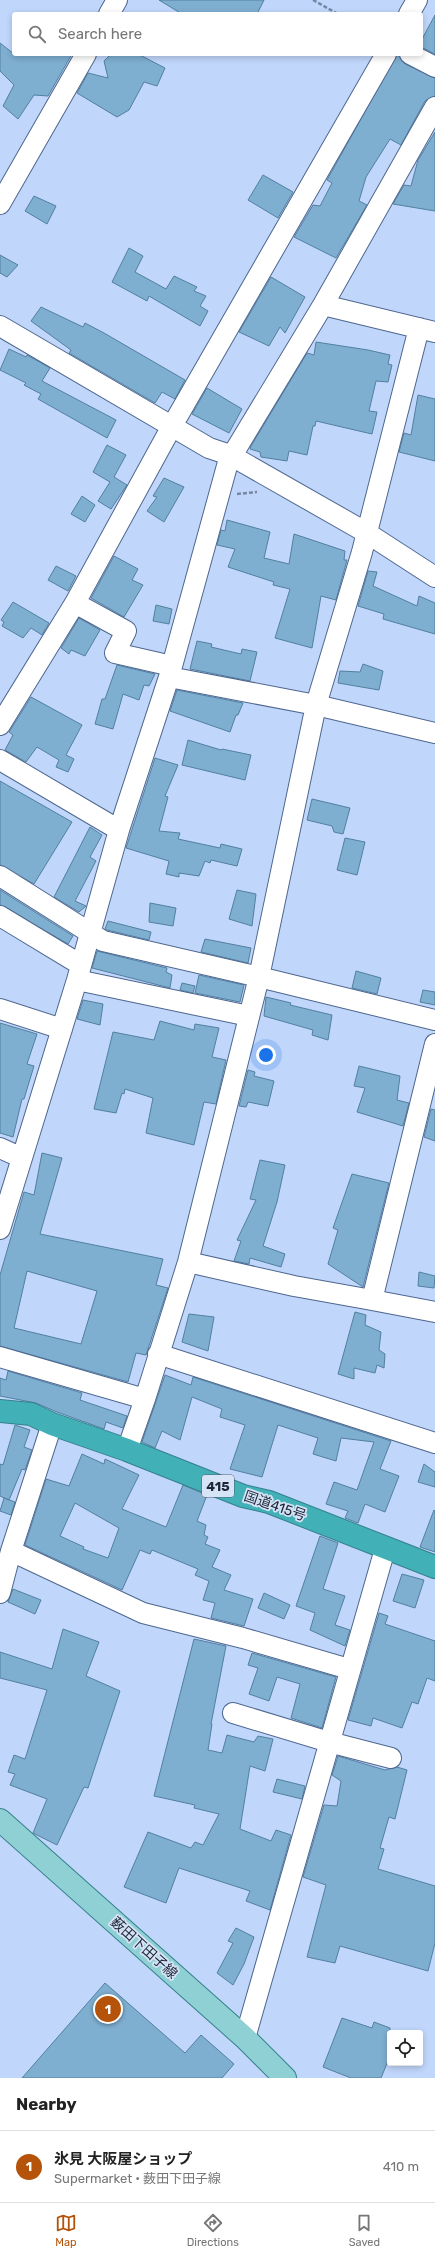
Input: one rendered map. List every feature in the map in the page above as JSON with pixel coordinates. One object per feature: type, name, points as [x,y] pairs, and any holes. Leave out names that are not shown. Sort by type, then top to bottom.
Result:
[{"type":"highway","name":"国道415号","points":[[0,1411],[31,1414],[52,1424],[127,1450],[223,1488],[269,1502],[385,1549],[435,1567]]},
{"type":"main road","name":"薮田下田子線","points":[[0,1820],[245,2038],[285,2078]]},
{"type":"street","points":[[110,12],[117,0]]},
{"type":"street","points":[[410,12],[417,0]]},
{"type":"street","points":[[0,204],[85,56]]},
{"type":"street","points":[[0,725],[75,603],[172,426],[385,56]]},
{"type":"street","points":[[414,56],[435,67]]},
{"type":"street","points":[[0,1229],[79,972],[119,830],[170,671],[220,497],[230,456],[236,449],[322,305],[435,108]]},
{"type":"street","points":[[127,1450],[145,1399],[188,1262],[260,977],[316,705],[427,330],[322,305]]},
{"type":"street","points":[[0,326],[209,448],[230,456],[367,532],[435,577]]},
{"type":"street","points":[[75,603],[126,631],[115,653],[170,671],[435,732]]},
{"type":"street","points":[[0,760],[119,830]]},
{"type":"street","points":[[0,876],[90,931],[103,941],[260,977],[435,1020]]},
{"type":"street","points":[[0,916],[79,972],[249,1016]]},
{"type":"street","points":[[0,1009],[62,1029]]},
{"type":"street","points":[[372,1300],[435,1044]]},
{"type":"street","points":[[0,1148],[22,1158]]},
{"type":"street","points":[[188,1262],[294,1286],[435,1312]]},
{"type":"street","points":[[158,1354],[435,1443]]},
{"type":"street","points":[[0,1357],[145,1399]]},
{"type":"street","points":[[0,1593],[11,1551],[52,1424]]},
{"type":"street","points":[[245,2038],[349,1669],[385,1549]]},
{"type":"street","points":[[11,1551],[143,1613],[349,1669]]},
{"type":"street","points":[[232,1713],[329,1742],[391,1758]]},
{"type":"path","points":[[313,0],[334,12]]},
{"type":"path","points":[[220,497],[256,491],[263,495]]},
{"type":"building","points":[[159,0],[264,0],[258,12],[179,12]]},
{"type":"building","points":[[435,15],[435,54],[423,48],[423,37]]},
{"type":"building","points":[[0,43],[12,52],[12,56],[71,56],[48,96],[34,95],[18,119],[3,106],[14,85],[0,71]]},
{"type":"building","points":[[109,56],[142,56],[165,68],[157,86],[144,82],[129,110],[117,117],[77,93],[88,73],[108,78],[104,61]]},
{"type":"building","points":[[396,56],[399,56],[405,64],[435,78],[435,96],[425,101],[401,145],[390,139],[366,177],[359,201],[367,205],[336,258],[294,237],[313,205],[320,206],[332,183],[327,180]]},
{"type":"building","points":[[435,132],[435,211],[393,204],[404,185],[411,186],[418,160]]},
{"type":"building","points":[[263,175],[293,192],[278,218],[248,200]]},
{"type":"building","points":[[34,196],[56,206],[47,224],[25,211]]},
{"type":"building","points":[[129,248],[143,256],[135,272],[166,289],[174,276],[197,287],[194,291],[206,296],[200,306],[208,311],[200,326],[149,296],[147,301],[112,282]]},
{"type":"building","points":[[0,255],[18,265],[7,277],[0,273]]},
{"type":"building","points":[[271,277],[305,297],[285,333],[280,327],[269,346],[239,332]]},
{"type":"building","points":[[41,307],[83,327],[85,323],[185,380],[175,399],[162,392],[155,403],[69,353],[71,350],[31,321]]},
{"type":"building","points":[[316,342],[390,355],[388,364],[392,365],[388,382],[376,381],[369,411],[377,412],[372,434],[316,421],[315,426],[313,426],[307,455],[289,451],[287,461],[261,457],[260,452],[250,449],[251,446],[307,353],[314,355]]},
{"type":"building","points":[[9,349],[26,357],[27,355],[50,368],[42,381],[116,420],[107,438],[38,399],[41,394],[24,385],[26,383],[0,370]]},
{"type":"building","points":[[207,388],[242,409],[229,433],[192,414]]},
{"type":"building","points":[[418,395],[435,399],[435,461],[399,452],[404,433],[411,435]]},
{"type":"building","points":[[107,445],[126,455],[114,477],[127,485],[111,509],[98,501],[110,482],[93,472]]},
{"type":"building","points":[[164,478],[184,487],[164,522],[147,511],[157,497],[153,496]]},
{"type":"building","points":[[82,496],[95,505],[85,522],[71,514]]},
{"type":"building","points":[[227,520],[270,532],[264,558],[289,564],[294,534],[345,551],[344,560],[347,560],[336,600],[321,596],[312,648],[275,638],[290,589],[273,585],[274,582],[228,567],[235,549],[217,545],[221,530],[225,531]]},
{"type":"building","points":[[114,556],[138,569],[132,580],[143,585],[124,617],[91,598]]},
{"type":"building","points":[[56,566],[76,576],[68,591],[48,580]]},
{"type":"building","points":[[368,571],[377,572],[373,586],[417,606],[419,596],[435,603],[435,634],[383,619],[384,614],[358,606]]},
{"type":"building","points":[[13,602],[49,623],[42,635],[31,628],[23,638],[2,626],[4,622],[1,620]]},
{"type":"building","points":[[156,605],[172,609],[169,624],[153,621]]},
{"type":"building","points":[[79,618],[100,630],[85,656],[71,650],[69,654],[61,648]]},
{"type":"building","points":[[197,641],[212,644],[211,647],[241,654],[242,649],[257,652],[250,681],[190,669]]},
{"type":"building","points":[[363,664],[383,671],[379,690],[338,683],[340,671],[360,672]]},
{"type":"building","points":[[117,665],[155,674],[149,686],[144,685],[139,700],[123,694],[113,729],[95,724],[102,699],[105,699]]},
{"type":"building","points":[[177,690],[243,703],[238,715],[236,715],[230,732],[170,711]]},
{"type":"building","points":[[31,697],[82,725],[66,755],[74,759],[68,772],[56,767],[59,760],[37,747],[26,762],[5,750],[13,735],[9,732]]},
{"type":"building","points":[[188,740],[221,750],[251,755],[245,780],[182,765]]},
{"type":"building","points":[[155,758],[178,765],[165,796],[168,797],[159,831],[180,833],[178,839],[220,848],[221,844],[242,849],[237,866],[211,860],[210,863],[205,861],[199,876],[179,873],[179,877],[166,874],[169,861],[126,848]]},
{"type":"building","points":[[0,781],[72,822],[34,884],[0,865]]},
{"type":"building","points":[[312,799],[350,808],[343,834],[334,832],[332,826],[307,820]]},
{"type":"building","points":[[90,827],[102,835],[90,857],[96,861],[75,901],[86,906],[79,912],[54,897]]},
{"type":"building","points":[[345,838],[365,842],[357,875],[337,870]]},
{"type":"building","points":[[0,890],[73,936],[68,944],[0,905]]},
{"type":"building","points":[[237,890],[256,894],[252,926],[229,919]]},
{"type":"building","points":[[150,903],[176,908],[173,926],[149,922]]},
{"type":"building","points":[[108,921],[151,932],[149,940],[107,930],[105,929]]},
{"type":"building","points":[[205,939],[251,948],[248,963],[201,952]]},
{"type":"building","points":[[97,951],[167,968],[166,972],[172,975],[170,988],[92,968]]},
{"type":"building","points":[[356,971],[381,978],[377,994],[352,988]]},
{"type":"building","points":[[199,975],[244,985],[240,1002],[195,993]]},
{"type":"building","points":[[182,983],[195,986],[193,993],[180,990]]},
{"type":"building","points":[[423,990],[435,992],[435,1005],[420,1002]]},
{"type":"building","points":[[266,997],[291,1003],[290,1005],[332,1015],[328,1040],[312,1035],[313,1030],[264,1016]]},
{"type":"building","points":[[83,1000],[103,1004],[100,1025],[77,1019]]},
{"type":"building","points":[[160,1021],[194,1030],[195,1024],[219,1028],[212,1057],[226,1060],[216,1104],[204,1102],[194,1145],[146,1133],[153,1098],[125,1089],[124,1094],[122,1093],[116,1113],[94,1109],[113,1032],[154,1040]]},
{"type":"building","points":[[0,1023],[37,1034],[27,1064],[34,1066],[24,1099],[22,1099],[13,1137],[0,1133]]},
{"type":"building","points":[[359,1066],[400,1076],[397,1100],[409,1103],[403,1126],[357,1112],[365,1088],[354,1086]]},
{"type":"building","points":[[248,1070],[255,1072],[254,1076],[274,1081],[268,1106],[248,1102],[246,1107],[239,1106]]},
{"type":"building","points":[[431,1109],[435,1110],[435,1141],[424,1137]]},
{"type":"building","points":[[42,1153],[62,1158],[40,1234],[163,1259],[156,1285],[168,1288],[146,1355],[136,1353],[128,1382],[0,1346],[0,1275],[24,1192],[34,1195]],"holes":[[[27,1271],[97,1291],[81,1344],[14,1328]]]},
{"type":"building","points":[[260,1160],[285,1165],[277,1202],[263,1246],[285,1254],[281,1267],[250,1258],[249,1264],[234,1261],[241,1241],[237,1240],[256,1200],[250,1199]]},
{"type":"building","points":[[352,1174],[389,1183],[363,1287],[328,1264],[338,1230],[333,1228]]},
{"type":"building","points":[[419,1272],[435,1276],[434,1288],[418,1286]]},
{"type":"building","points":[[355,1312],[366,1315],[365,1325],[381,1332],[379,1350],[385,1354],[384,1368],[377,1365],[375,1373],[354,1368],[354,1379],[338,1374]]},
{"type":"building","points":[[189,1314],[214,1317],[208,1351],[182,1342]]},
{"type":"building","points":[[8,1371],[82,1393],[80,1400],[127,1416],[123,1428],[106,1422],[104,1429],[36,1403],[0,1396],[0,1378],[6,1380]]},
{"type":"building","points":[[165,1375],[191,1385],[193,1377],[391,1441],[380,1469],[399,1476],[385,1512],[365,1504],[358,1523],[345,1518],[348,1511],[326,1504],[334,1482],[357,1490],[374,1442],[341,1438],[336,1461],[313,1454],[318,1438],[278,1425],[262,1477],[230,1469],[245,1425],[220,1417],[222,1409],[192,1397],[180,1440],[162,1431],[155,1448],[142,1442]]},
{"type":"building","points":[[15,1425],[30,1430],[24,1447],[32,1450],[25,1470],[22,1469],[9,1500],[0,1496],[0,1464],[3,1465]]},
{"type":"building","points":[[82,1454],[104,1464],[105,1459],[139,1475],[122,1509],[166,1527],[183,1485],[207,1495],[197,1521],[206,1525],[204,1535],[208,1537],[205,1544],[220,1550],[212,1567],[231,1575],[224,1590],[253,1599],[244,1626],[211,1618],[215,1603],[203,1600],[209,1581],[195,1575],[198,1569],[152,1550],[150,1554],[140,1550],[122,1590],[25,1545],[46,1479],[69,1486]],"holes":[[[75,1503],[119,1528],[108,1558],[83,1549],[84,1547],[60,1536]]]},
{"type":"building","points":[[424,1464],[435,1472],[435,1487],[418,1482]]},
{"type":"building","points":[[4,1498],[15,1502],[11,1515],[0,1511]]},
{"type":"building","points":[[434,1510],[435,1511],[435,1552],[420,1547]]},
{"type":"building","points":[[320,1536],[338,1543],[323,1589],[345,1596],[335,1625],[350,1630],[345,1646],[310,1630],[315,1613],[296,1606]]},
{"type":"building","points":[[402,1574],[424,1580],[415,1608],[393,1601]]},
{"type":"building","points":[[13,1589],[41,1600],[35,1614],[8,1602]]},
{"type":"building","points":[[264,1593],[290,1605],[284,1619],[258,1608]]},
{"type":"building","points":[[379,1613],[388,1616],[385,1624],[435,1641],[435,1681],[427,1678],[418,1704],[412,1702],[402,1728],[373,1718],[371,1726],[348,1720]]},
{"type":"building","points":[[63,1629],[99,1642],[86,1676],[120,1691],[88,1788],[84,1787],[57,1845],[33,1833],[47,1799],[10,1785],[15,1774],[8,1772],[14,1755],[25,1759],[47,1690],[0,1678],[0,1652],[52,1669]]},
{"type":"building","points":[[194,1639],[226,1646],[211,1724],[208,1750],[222,1753],[227,1735],[254,1742],[258,1736],[273,1739],[265,1771],[250,1766],[240,1829],[271,1841],[276,1830],[291,1835],[270,1910],[246,1901],[250,1891],[179,1868],[166,1903],[124,1887],[148,1832],[191,1848],[195,1842],[203,1845],[219,1814],[194,1808],[195,1805],[154,1796]]},
{"type":"building","points":[[252,1653],[336,1677],[322,1728],[291,1718],[300,1684],[277,1677],[269,1701],[249,1694],[258,1668],[248,1665]]},
{"type":"building","points":[[338,1756],[385,1770],[397,1767],[407,1770],[395,1819],[389,1817],[380,1848],[384,1849],[378,1869],[435,1886],[435,1943],[428,1971],[340,1946],[335,1963],[307,1957],[326,1885],[303,1877],[324,1805],[337,1806],[341,1781],[332,1775]]},
{"type":"building","points":[[277,1779],[305,1786],[302,1799],[273,1792]]},
{"type":"building","points":[[236,1928],[254,1937],[244,1964],[233,1985],[217,1973],[233,1943],[228,1941]]},
{"type":"building","points":[[105,1983],[185,2053],[201,2035],[234,2064],[222,2078],[22,2078]]},
{"type":"building","points":[[342,2018],[372,2028],[374,2022],[390,2028],[390,2030],[387,2030],[387,2063],[381,2078],[351,2078],[323,2067]]},
{"type":"place","name":"氷見 大阪屋ショップ","points":[[108,2009]]}]
